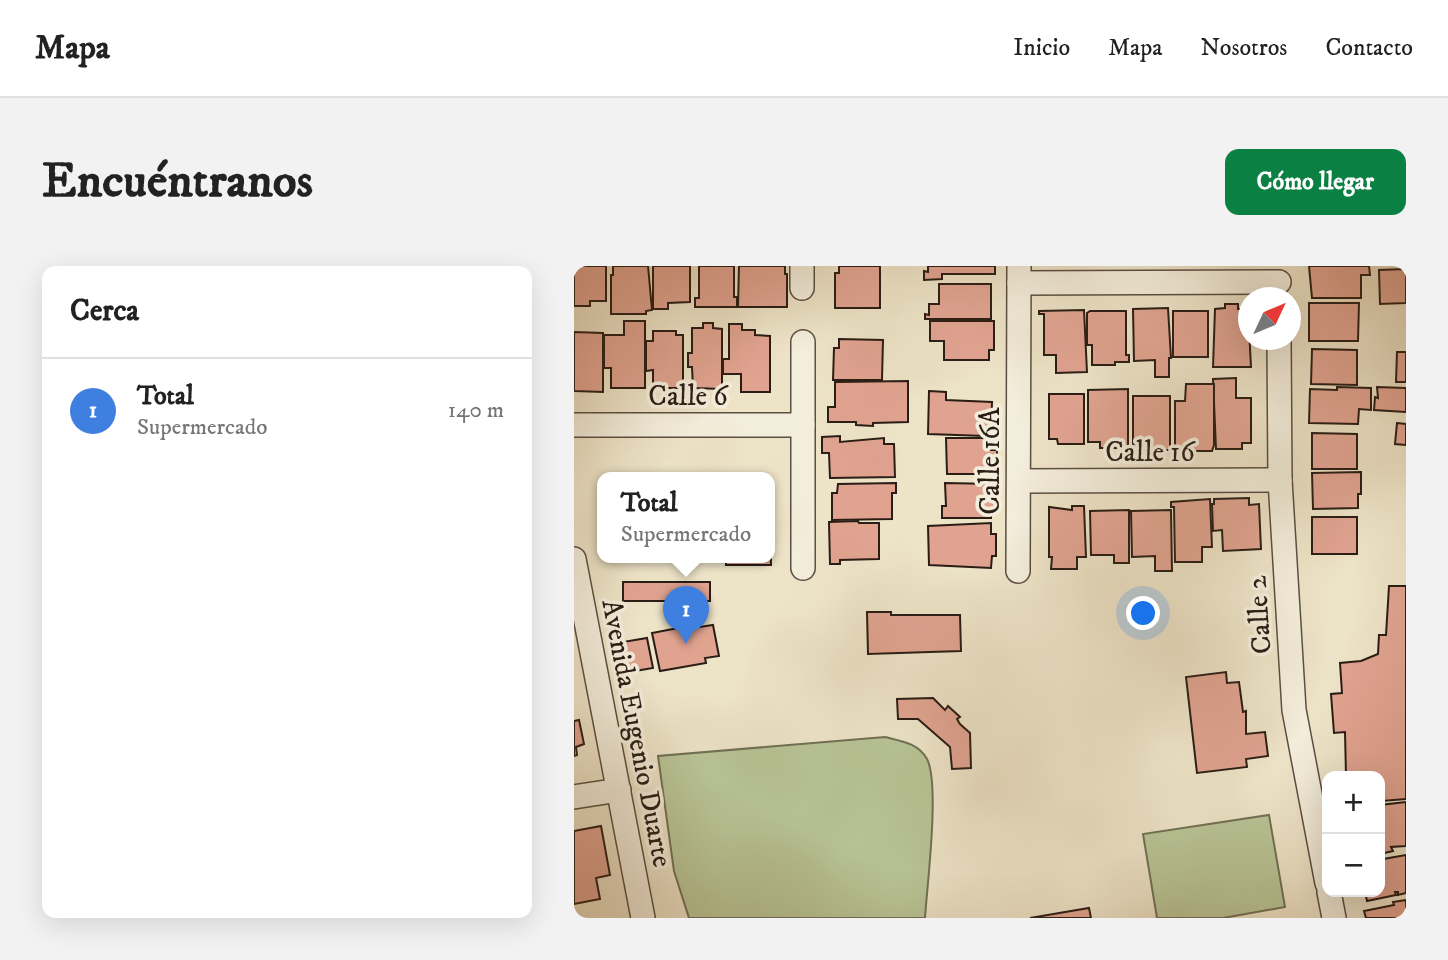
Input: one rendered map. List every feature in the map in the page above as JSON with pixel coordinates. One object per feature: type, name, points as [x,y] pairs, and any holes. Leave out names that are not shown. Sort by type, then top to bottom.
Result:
[{"type":"street","points":[[1019,274],[1279,282]]},
{"type":"street","name":"Calle 16A","points":[[1018,571],[1019,274]]},
{"type":"street","points":[[803,342],[803,568]]},
{"type":"street","name":"Calle 2","points":[[1279,350],[1280,481],[1294,710],[1322,857]]},
{"type":"street","name":"Calle 6","points":[[574,425],[803,425]]},
{"type":"street","name":"Calle 16","points":[[1020,481],[1280,481]]},
{"type":"street","name":"Avenida Eugenio Duarte","points":[[574,559],[643,918]]},
{"type":"street","points":[[574,797],[619,790]]},
{"type":"street","points":[[1330,897],[1334,918]]},
{"type":"green space","points":[[885,737],[919,749],[927,759],[931,772],[933,812],[925,918],[689,918],[674,871],[658,756]]},
{"type":"green space","points":[[1269,815],[1285,907],[1223,918],[1157,918],[1143,834]]},
{"type":"building","points":[[574,266],[606,266],[606,301],[590,301],[590,306],[574,306]]},
{"type":"building","points":[[613,266],[648,266],[652,310],[646,311],[646,314],[611,314]]},
{"type":"building","points":[[653,266],[690,266],[690,302],[668,303],[668,309],[653,309]]},
{"type":"building","points":[[699,266],[734,266],[734,297],[737,297],[737,307],[695,307],[695,298],[699,298]]},
{"type":"building","points":[[739,266],[785,266],[787,307],[738,307]]},
{"type":"building","points":[[839,266],[880,266],[880,308],[835,308],[835,273],[839,273]]},
{"type":"building","points":[[928,266],[995,266],[995,274],[942,274],[942,279],[924,280],[924,271],[928,272]]},
{"type":"building","points":[[1309,266],[1369,266],[1370,275],[1361,275],[1361,298],[1312,298]]},
{"type":"building","points":[[1406,269],[1406,303],[1380,304],[1379,270]]},
{"type":"building","points":[[939,284],[991,284],[991,319],[925,319],[925,314],[929,315],[929,304],[939,304]]},
{"type":"building","points":[[1309,303],[1359,303],[1358,341],[1309,341]]},
{"type":"building","points":[[1225,304],[1238,304],[1238,350],[1250,350],[1251,367],[1213,367],[1215,309],[1225,308]]},
{"type":"building","points":[[1168,308],[1171,358],[1169,377],[1155,377],[1155,360],[1134,361],[1133,309]]},
{"type":"building","points":[[1084,310],[1087,372],[1056,373],[1056,355],[1044,355],[1044,314],[1039,314],[1039,311]]},
{"type":"building","points":[[1126,311],[1126,355],[1129,355],[1129,362],[1092,365],[1092,345],[1087,345],[1087,313]]},
{"type":"building","points":[[1173,311],[1208,311],[1208,357],[1173,357]]},
{"type":"building","points":[[624,321],[645,321],[645,388],[611,388],[611,368],[604,368],[604,335],[624,335]]},
{"type":"building","points":[[930,321],[994,321],[994,350],[989,350],[989,360],[944,360],[944,341],[930,341]]},
{"type":"building","points":[[703,323],[713,323],[713,328],[722,329],[722,389],[693,388],[688,353],[692,353],[692,328],[703,328]]},
{"type":"building","points":[[729,324],[742,324],[742,330],[755,330],[755,335],[770,336],[770,392],[741,392],[741,374],[723,374],[723,359],[729,359]]},
{"type":"building","points":[[653,331],[676,331],[676,335],[683,335],[683,388],[653,388],[653,370],[646,371],[646,341],[653,341]]},
{"type":"building","points":[[574,332],[603,333],[603,392],[574,391]]},
{"type":"building","points":[[839,339],[883,340],[882,380],[833,380],[834,348],[839,348]]},
{"type":"building","points":[[1312,349],[1357,350],[1357,385],[1311,384]]},
{"type":"building","points":[[1397,352],[1406,352],[1406,382],[1396,382]]},
{"type":"building","points":[[1236,378],[1236,398],[1251,398],[1251,443],[1242,443],[1242,449],[1216,449],[1213,379]]},
{"type":"building","points":[[908,381],[908,422],[873,423],[873,426],[856,425],[856,422],[828,422],[828,407],[835,407],[835,382]]},
{"type":"building","points":[[1186,384],[1214,384],[1212,451],[1175,451],[1175,401],[1185,401]]},
{"type":"building","points":[[1337,387],[1371,388],[1371,410],[1359,409],[1358,424],[1309,423],[1310,389],[1337,390]]},
{"type":"building","points":[[1377,387],[1406,388],[1406,412],[1374,410],[1375,397],[1378,398]]},
{"type":"building","points":[[1128,389],[1128,448],[1100,448],[1100,442],[1088,442],[1088,390]]},
{"type":"building","points":[[929,391],[946,392],[946,400],[992,402],[991,433],[985,436],[928,434]]},
{"type":"building","points":[[1049,394],[1084,394],[1084,444],[1058,444],[1057,439],[1049,439]]},
{"type":"building","points":[[1133,396],[1170,396],[1170,450],[1139,450],[1140,445],[1133,444]]},
{"type":"building","points":[[1397,423],[1406,424],[1406,445],[1395,444]]},
{"type":"building","points":[[1312,433],[1357,434],[1357,469],[1312,469]]},
{"type":"building","points":[[840,436],[840,442],[884,438],[884,444],[894,444],[895,477],[830,478],[829,453],[822,453],[822,437]]},
{"type":"building","points":[[946,438],[992,438],[991,450],[997,450],[997,461],[991,461],[991,474],[947,474]]},
{"type":"building","points":[[1361,472],[1358,508],[1313,509],[1312,473]]},
{"type":"building","points":[[896,483],[896,493],[892,493],[892,519],[832,520],[832,493],[837,493],[838,484]]},
{"type":"building","points":[[945,483],[996,484],[996,508],[991,508],[991,518],[942,518],[942,506],[946,506]]},
{"type":"building","points":[[1249,498],[1249,505],[1259,504],[1261,549],[1223,551],[1222,530],[1213,531],[1214,499]]},
{"type":"building","points":[[1210,499],[1212,547],[1202,547],[1202,562],[1175,562],[1174,507],[1171,507],[1171,502]]},
{"type":"building","points":[[1072,506],[1084,506],[1086,557],[1077,557],[1077,569],[1051,569],[1049,507],[1072,510]]},
{"type":"building","points":[[1129,510],[1129,563],[1114,563],[1114,555],[1091,555],[1090,511]]},
{"type":"building","points":[[1171,510],[1172,571],[1155,571],[1155,556],[1132,557],[1131,511]]},
{"type":"building","points":[[1312,517],[1357,517],[1357,554],[1312,554]]},
{"type":"building","points":[[829,522],[879,523],[879,559],[840,560],[840,564],[830,564]]},
{"type":"building","points":[[991,523],[991,534],[996,534],[996,556],[992,556],[991,568],[929,565],[928,526]]},
{"type":"building","points":[[726,563],[771,563],[771,565]]},
{"type":"building","points":[[623,582],[710,582],[710,601],[623,601]]},
{"type":"building","points":[[1389,586],[1406,586],[1406,799],[1385,801],[1385,771],[1346,771],[1345,732],[1334,733],[1331,694],[1342,693],[1340,663],[1361,661],[1378,654],[1379,635],[1386,635]]},
{"type":"building","points":[[867,612],[891,612],[891,615],[960,615],[961,651],[868,654]]},
{"type":"building","points":[[699,624],[700,627],[713,625],[719,656],[705,658],[706,663],[660,671],[652,633]]},
{"type":"building","points":[[647,638],[653,668],[629,672],[623,642]]},
{"type":"building","points":[[1226,672],[1227,683],[1239,682],[1243,712],[1246,711],[1246,734],[1265,732],[1268,756],[1246,759],[1247,767],[1197,773],[1186,677]]},
{"type":"building","points":[[933,698],[945,710],[948,706],[960,717],[957,719],[960,724],[970,733],[971,768],[952,769],[950,747],[918,719],[898,719],[897,699]]},
{"type":"building","points":[[579,720],[584,744],[576,747],[577,755],[574,756],[574,721]]},
{"type":"building","points":[[1406,802],[1406,846],[1391,847],[1393,851],[1385,853],[1385,834],[1385,804]]},
{"type":"building","points":[[601,826],[610,875],[596,878],[600,899],[574,904],[574,831]]},
{"type":"building","points":[[1406,855],[1406,893],[1398,895],[1398,892],[1395,892],[1396,895],[1367,901],[1366,897],[1385,897],[1385,859]]},
{"type":"building","points":[[1406,900],[1406,918],[1366,918],[1364,911]]},
{"type":"building","points":[[1089,908],[1091,918],[1030,918]]},
{"type":"place","name":"Total","points":[[686,644]]}]
